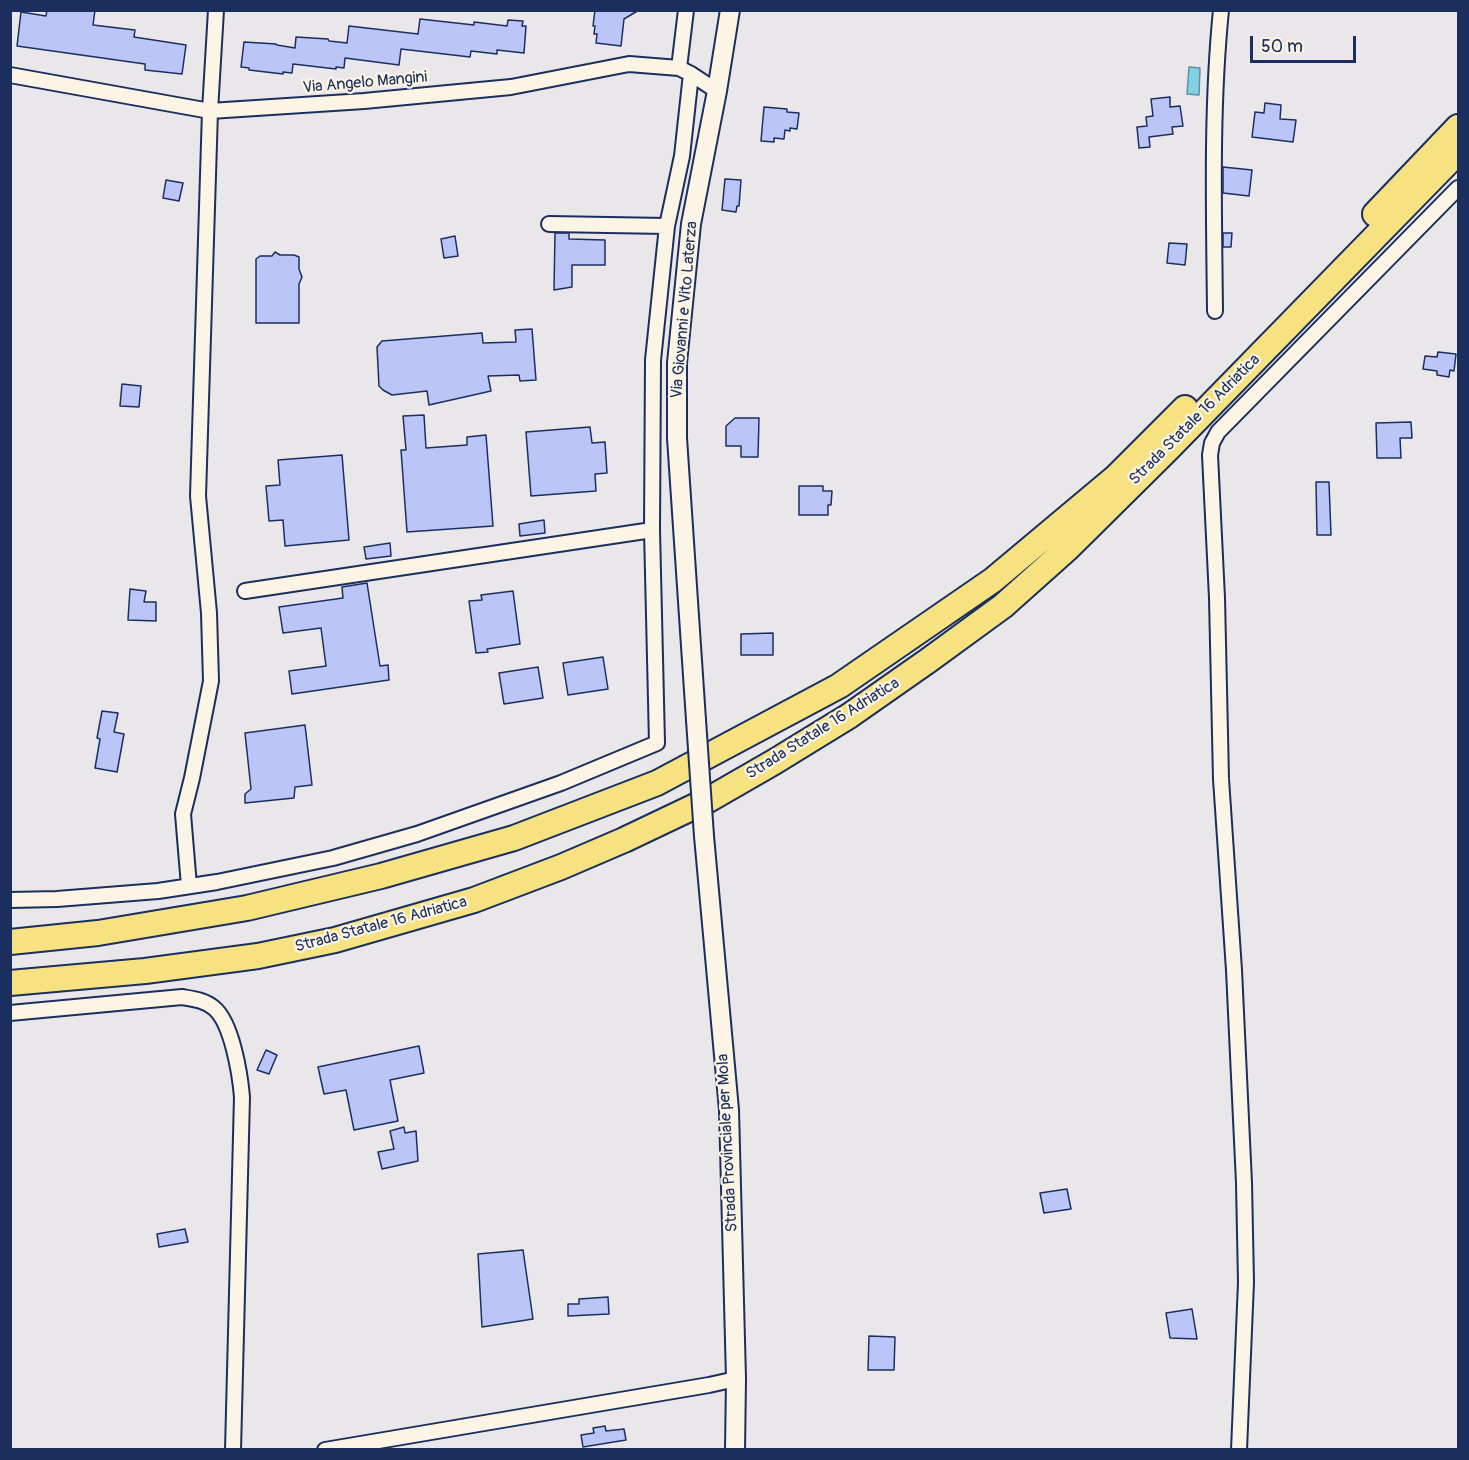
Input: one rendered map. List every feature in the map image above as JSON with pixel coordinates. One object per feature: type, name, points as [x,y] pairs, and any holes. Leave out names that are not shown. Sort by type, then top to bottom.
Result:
[{"type":"highway","name":"Strada Statale 16 Adriatica","points":[[10,942],[98,933],[247,908],[381,876],[514,838],[657,783],[839,686],[993,580],[1116,477],[1229,364],[1458,127]]},
{"type":"highway","name":"Strada Statale 16 Adriatica","points":[[10,982],[145,971],[258,956],[335,940],[474,900],[561,867],[708,800],[849,716],[1004,606],[1068,548],[1168,449],[1458,152]]},
{"type":"street","points":[[189,886],[183,814],[211,681],[209,613],[198,496],[210,111],[216,10]]},
{"type":"street","points":[[10,900],[158,891],[217,882],[333,858],[417,834],[561,783],[657,743],[652,530],[653,360],[667,226],[682,156],[686,10]]},
{"type":"street","name":"Via Giovanni e Vito Laterza","points":[[704,836],[677,438],[677,363],[691,224],[730,10]]},
{"type":"street","points":[[1215,311],[1216,55],[1221,10]]},
{"type":"street","name":"Via Angelo Mangini","points":[[10,75],[210,111],[364,101],[511,87],[629,64],[685,71],[717,90]]},
{"type":"street","points":[[1239,1449],[1246,1282],[1244,1183],[1234,970],[1221,779],[1217,598],[1210,455],[1212,443],[1218,432],[1458,188]]},
{"type":"street","points":[[549,224],[667,226]]},
{"type":"street","points":[[245,591],[652,530]]},
{"type":"street","name":"Strada Provinciale per Mola","points":[[704,836],[729,1110],[736,1379],[735,1449]]},
{"type":"street","points":[[10,1013],[182,997],[203,1001],[216,1009],[226,1025],[239,1067],[242,1097],[233,1449]]},
{"type":"street","points":[[326,1449],[736,1379]]},
{"type":"water","points":[[1189,67],[1200,68],[1199,95],[1187,94]]},
{"type":"building","points":[[47,10],[95,10],[93,25],[135,30],[134,37],[186,45],[182,74],[145,70],[145,64],[17,46],[21,12],[46,16]]},
{"type":"building","points":[[595,10],[639,10],[624,19],[621,46],[596,43],[597,34],[594,34],[595,26],[593,26]]},
{"type":"building","points":[[420,19],[507,26],[508,20],[523,21],[522,26],[526,26],[524,53],[497,50],[497,54],[471,51],[470,57],[401,49],[399,65],[345,58],[344,68],[293,64],[292,73],[283,72],[283,74],[241,67],[244,42],[295,48],[296,37],[347,43],[349,26],[418,34]]},
{"type":"building","points":[[1170,97],[1170,107],[1180,106],[1183,126],[1172,127],[1173,134],[1149,137],[1150,147],[1139,148],[1137,127],[1147,126],[1146,117],[1153,116],[1151,99]]},
{"type":"building","points":[[1265,103],[1281,105],[1280,119],[1296,120],[1293,142],[1252,137],[1255,112],[1264,113]]},
{"type":"building","points":[[764,107],[787,109],[787,112],[799,113],[797,129],[785,130],[784,139],[774,138],[774,142],[761,141]]},
{"type":"building","points":[[1223,167],[1252,170],[1249,196],[1223,193]]},
{"type":"building","points":[[725,179],[741,180],[739,206],[736,212],[722,210]]},
{"type":"building","points":[[166,180],[183,183],[179,201],[163,198]]},
{"type":"building","points":[[555,233],[569,233],[569,239],[605,240],[605,265],[572,265],[572,287],[554,290]]},
{"type":"building","points":[[1223,233],[1232,233],[1231,247],[1223,247]]},
{"type":"building","points":[[455,236],[458,256],[444,258],[441,239]]},
{"type":"building","points":[[1169,243],[1187,244],[1185,265],[1167,263]]},
{"type":"building","points":[[275,252],[280,255],[299,257],[302,277],[299,284],[299,323],[256,323],[256,259],[260,256],[272,256]]},
{"type":"building","points":[[532,329],[536,380],[520,381],[519,375],[488,376],[491,391],[429,405],[427,391],[392,395],[379,386],[377,347],[382,341],[482,333],[483,343],[516,342],[515,330]]},
{"type":"building","points":[[1438,352],[1456,354],[1454,371],[1450,370],[1449,377],[1437,375],[1437,371],[1423,369],[1425,356],[1437,357]]},
{"type":"building","points":[[122,384],[141,386],[139,407],[120,406]]},
{"type":"building","points":[[424,415],[426,448],[467,445],[467,437],[486,435],[493,526],[407,532],[401,450],[406,450],[403,416]]},
{"type":"building","points":[[735,418],[759,418],[758,457],[741,457],[741,446],[726,446],[726,426]]},
{"type":"building","points":[[1411,422],[1412,438],[1400,438],[1401,458],[1377,458],[1376,423]]},
{"type":"building","points":[[590,427],[592,443],[605,442],[607,473],[595,474],[596,491],[531,496],[526,432]]},
{"type":"building","points":[[342,455],[349,540],[285,546],[283,520],[269,521],[266,486],[280,485],[278,460]]},
{"type":"building","points":[[1316,482],[1329,482],[1331,535],[1317,535]]},
{"type":"building","points":[[799,486],[823,486],[823,491],[832,491],[828,515],[799,515]]},
{"type":"building","points":[[544,520],[545,533],[520,536],[519,524]]},
{"type":"building","points":[[390,543],[391,556],[366,559],[364,547]]},
{"type":"building","points":[[367,583],[380,666],[388,665],[389,680],[292,694],[289,671],[326,666],[321,628],[283,633],[279,607],[343,598],[342,587]]},
{"type":"building","points":[[130,589],[146,591],[144,602],[156,602],[156,621],[128,620]]},
{"type":"building","points":[[513,591],[520,644],[476,653],[469,601],[482,600],[481,595]]},
{"type":"building","points":[[773,633],[773,655],[741,655],[741,634]]},
{"type":"building","points":[[603,657],[608,689],[568,695],[563,663]]},
{"type":"building","points":[[538,667],[543,698],[504,704],[499,673]]},
{"type":"building","points":[[102,711],[118,713],[114,732],[124,734],[117,772],[95,768]]},
{"type":"building","points":[[305,725],[312,785],[295,787],[294,798],[245,803],[245,794],[251,789],[245,733]]},
{"type":"building","points":[[419,1046],[424,1073],[390,1080],[398,1121],[354,1130],[346,1090],[324,1094],[318,1067]]},
{"type":"building","points":[[266,1050],[277,1055],[269,1074],[257,1070]]},
{"type":"building","points":[[404,1127],[405,1133],[416,1131],[418,1161],[382,1169],[378,1152],[394,1149],[390,1131]]},
{"type":"building","points":[[1067,1189],[1071,1209],[1044,1213],[1040,1193]]},
{"type":"building","points":[[185,1229],[188,1242],[159,1247],[157,1234]]},
{"type":"building","points":[[523,1250],[533,1319],[482,1327],[478,1254]]},
{"type":"building","points":[[608,1297],[609,1314],[568,1316],[568,1304],[579,1304],[579,1299]]},
{"type":"building","points":[[1192,1309],[1197,1339],[1170,1338],[1166,1313]]},
{"type":"building","points":[[869,1336],[895,1337],[894,1370],[868,1370]]},
{"type":"building","points":[[605,1426],[606,1431],[624,1429],[626,1440],[583,1447],[581,1435],[594,1433],[593,1428]]}]
